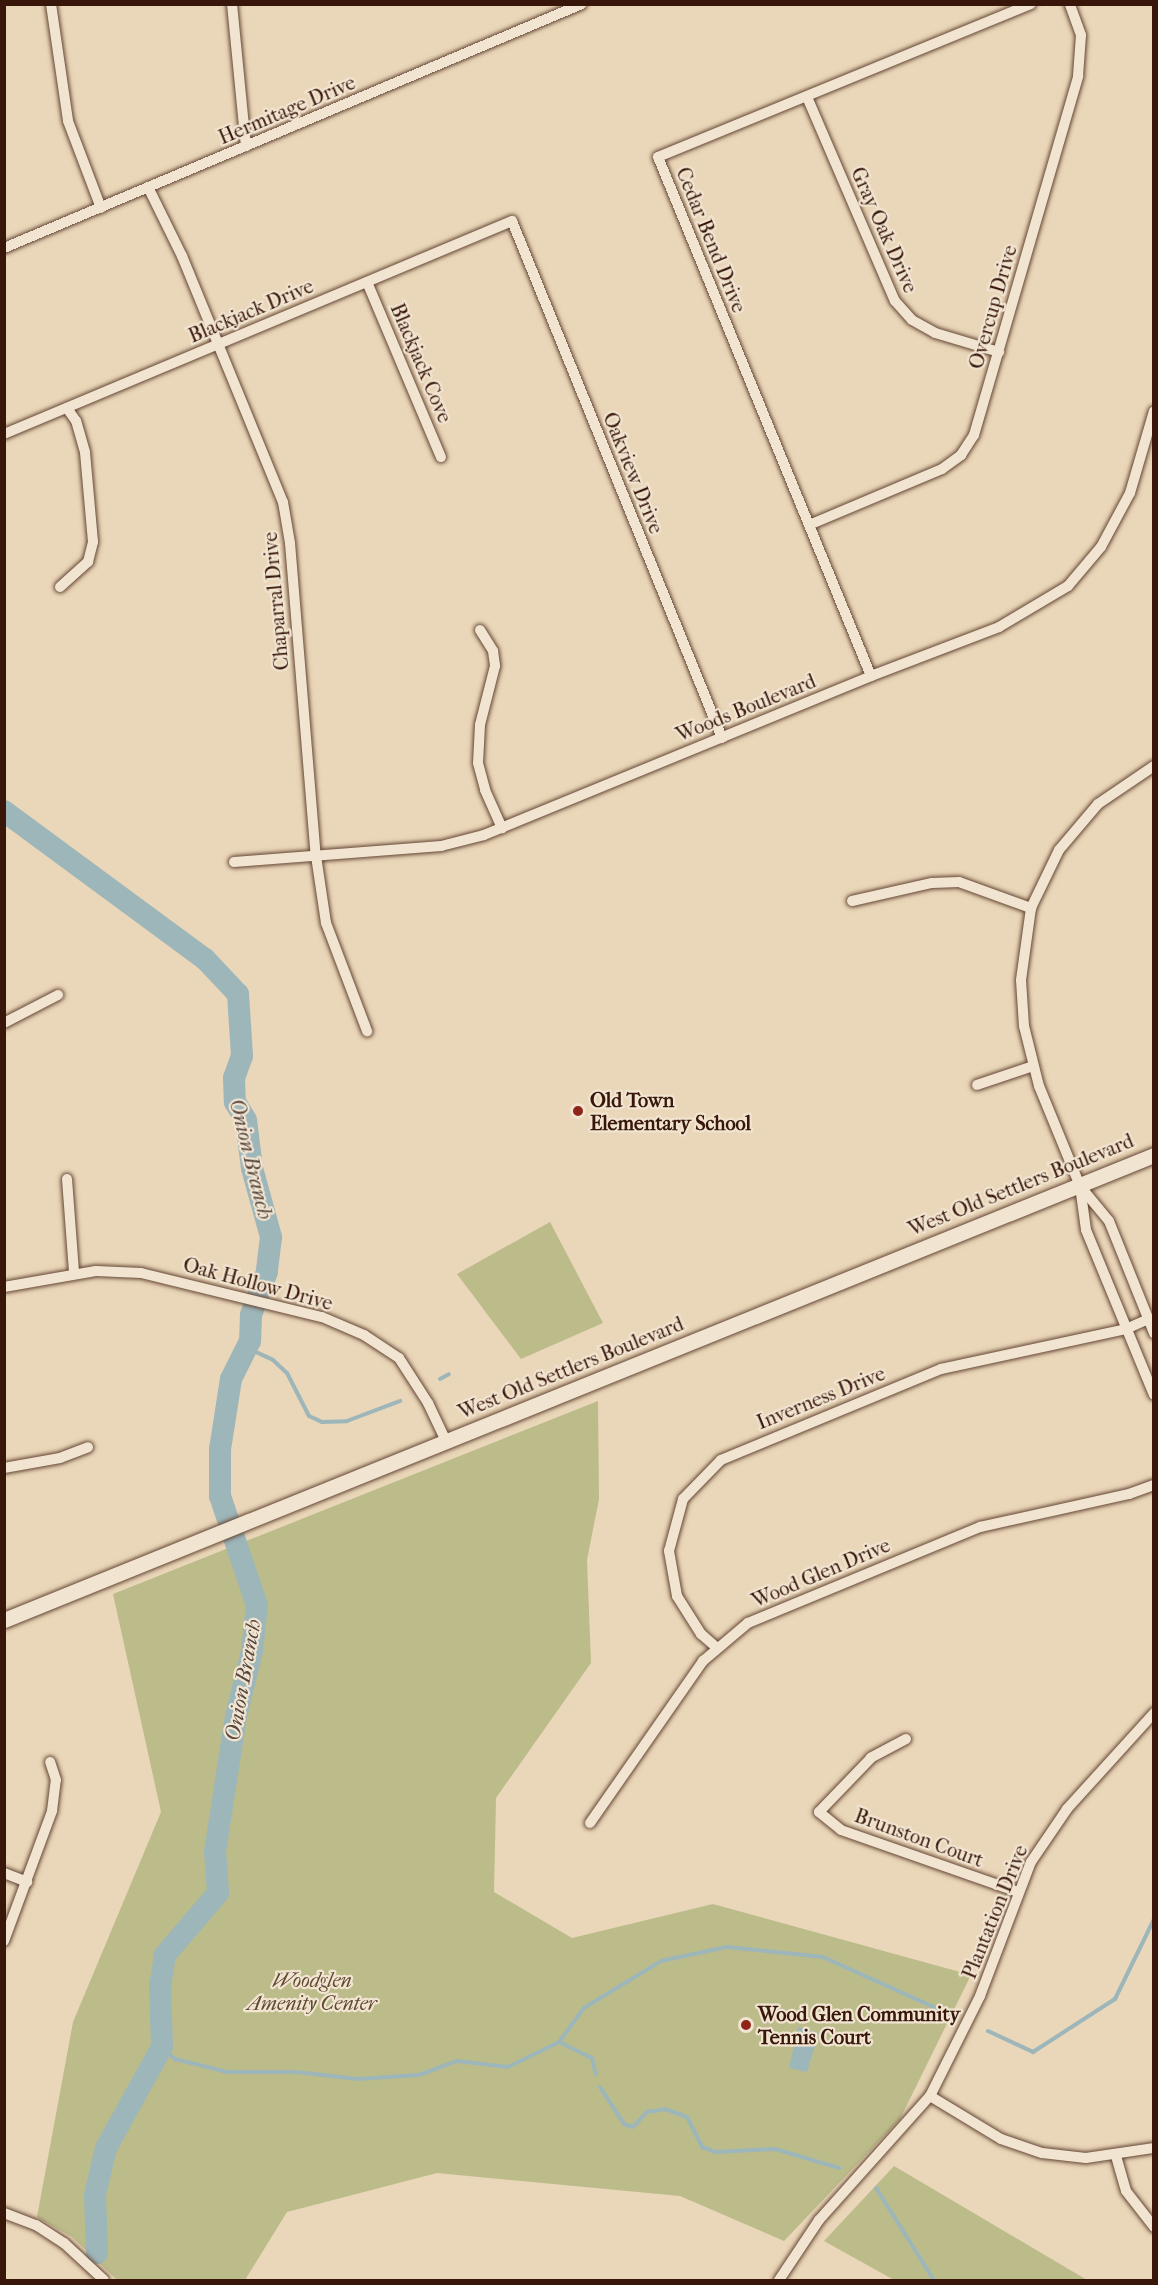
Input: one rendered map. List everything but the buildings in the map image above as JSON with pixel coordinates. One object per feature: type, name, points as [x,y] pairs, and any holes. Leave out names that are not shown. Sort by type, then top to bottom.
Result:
[{"type":"main road","name":"West Old Settlers Boulevard","points":[[4,1620],[1154,1155]]},
{"type":"street","points":[[51,4],[68,121],[101,207]]},
{"type":"street","points":[[232,4],[246,146]]},
{"type":"street","name":"Hermitage Drive","points":[[4,248],[582,4]]},
{"type":"street","name":"Cedar Bend Drive","points":[[871,676],[658,157],[1031,4]]},
{"type":"street","name":"Overcup Drive","points":[[809,525],[942,469],[961,455],[978,427],[1082,60],[1081,35],[1070,4]]},
{"type":"street","name":"Gray Oak Drive","points":[[807,97],[894,301],[912,320],[935,333],[999,352]]},
{"type":"street","name":"Chaparral Drive","points":[[148,188],[182,256],[274,477],[287,521],[316,856],[326,923],[367,1031]]},
{"type":"street","name":"Blackjack Drive","points":[[4,434],[512,221]]},
{"type":"street","name":"Oakview Drive","points":[[512,221],[722,738]]},
{"type":"street","name":"Blackjack Cove","points":[[367,282],[441,457]]},
{"type":"street","points":[[60,586],[88,562],[93,542],[85,452],[76,421],[67,408]]},
{"type":"street","name":"Woods Boulevard","points":[[234,862],[441,846],[502,828],[871,676],[999,627],[1068,586],[1101,547],[1123,510],[1154,411]]},
{"type":"street","points":[[480,630],[493,651],[495,666],[480,725],[478,763],[485,790],[502,828]]},
{"type":"street","points":[[1154,766],[1114,790],[1070,833],[1049,868],[1031,908],[1021,980],[1024,1026],[1034,1066],[1080,1185],[1086,1230],[1154,1395]]},
{"type":"street","points":[[852,901],[933,883],[959,882],[1031,908]]},
{"type":"street","points":[[4,1023],[58,994]]},
{"type":"street","points":[[976,1085],[1034,1066]]},
{"type":"street","points":[[67,1179],[74,1273]]},
{"type":"street","points":[[1080,1185],[1109,1221],[1154,1333]]},
{"type":"street","name":"Oak Hollow Drive","points":[[4,1287],[74,1273],[141,1273],[292,1309],[364,1335],[399,1358],[428,1403],[446,1441]]},
{"type":"street","name":"Inverness Drive","points":[[716,1647],[700,1634],[677,1596],[669,1551],[671,1533],[683,1499],[713,1467],[731,1454],[940,1369],[1126,1329],[1148,1319]]},
{"type":"street","points":[[4,1468],[60,1458],[88,1447]]},
{"type":"street","name":"Wood Glen Drive","points":[[590,1823],[716,1647],[768,1613],[980,1527],[1129,1494],[1154,1485]]},
{"type":"street","name":"Plantation Drive","points":[[779,2280],[819,2220],[930,2096],[980,1996],[1018,1892],[1054,1826],[1154,1713]]},
{"type":"street","name":"Brunston Court","points":[[906,1739],[871,1758],[819,1812],[841,1830],[1018,1892]]},
{"type":"street","points":[[4,1941],[27,1882],[55,1795],[50,1762]]},
{"type":"street","points":[[4,1873],[27,1882]]},
{"type":"street","points":[[930,2096],[981,2129],[1021,2147],[1064,2156],[1116,2156],[1154,2148]]},
{"type":"street","points":[[1116,2156],[1126,2191],[1154,2227]]},
{"type":"street","points":[[4,2213],[36,2225],[64,2243],[104,2280]]},
{"type":"green space","points":[[550,1222],[603,1323],[521,1359],[457,1274]]},
{"type":"green space","name":"Woodglen Amenity Center","points":[[598,1401],[599,1499],[587,1560],[591,1663],[496,1798],[494,1892],[572,1938],[713,1904],[971,1975],[900,2119],[784,2241],[680,2196],[437,2173],[287,2212],[245,2280],[117,2280],[72,2237],[37,2217],[73,2022],[161,1812],[113,1594]]},
{"type":"green space","points":[[894,2166],[1087,2280],[894,2280],[824,2241]]},
{"type":"water","points":[[798,2027],[819,2033],[807,2072],[789,2068]]},
{"type":"waterway","name":"Onion Branch","points":[[4,811],[205,959],[238,994],[242,1056],[234,1078],[235,1102],[246,1120],[252,1168],[271,1237],[267,1272],[251,1315],[250,1341],[231,1379],[220,1449],[220,1496],[257,1605],[252,1651],[236,1716],[215,1851],[218,1893],[165,1955],[160,1985],[162,2047],[106,2148],[95,2195],[97,2253]]},
{"type":"waterway","points":[[250,1341],[254,1351],[273,1360],[287,1373],[309,1416],[322,1422],[347,1421],[400,1401]]},
{"type":"waterway","points":[[440,1379],[449,1374]]},
{"type":"waterway","points":[[988,2031],[1033,2052],[1115,1999],[1154,1919]]},
{"type":"waterway","points":[[559,2042],[584,2008],[661,1961],[727,1947],[823,1957],[956,2017]]},
{"type":"waterway","points":[[162,2047],[175,2059],[227,2072],[296,2072],[358,2079],[419,2075],[457,2061],[508,2067],[559,2042],[592,2058],[596,2075]]},
{"type":"waterway","points":[[600,2087],[624,2124],[633,2127],[647,2112],[665,2109],[687,2117],[702,2147],[716,2152],[775,2149],[839,2168]]},
{"type":"waterway","points":[[876,2188],[934,2280]]},
{"type":"place","name":"Old Town Elementary School","points":[[578,1111]]},
{"type":"place","name":"Wood Glen Community Tennis Court","points":[[746,2025]]}]
